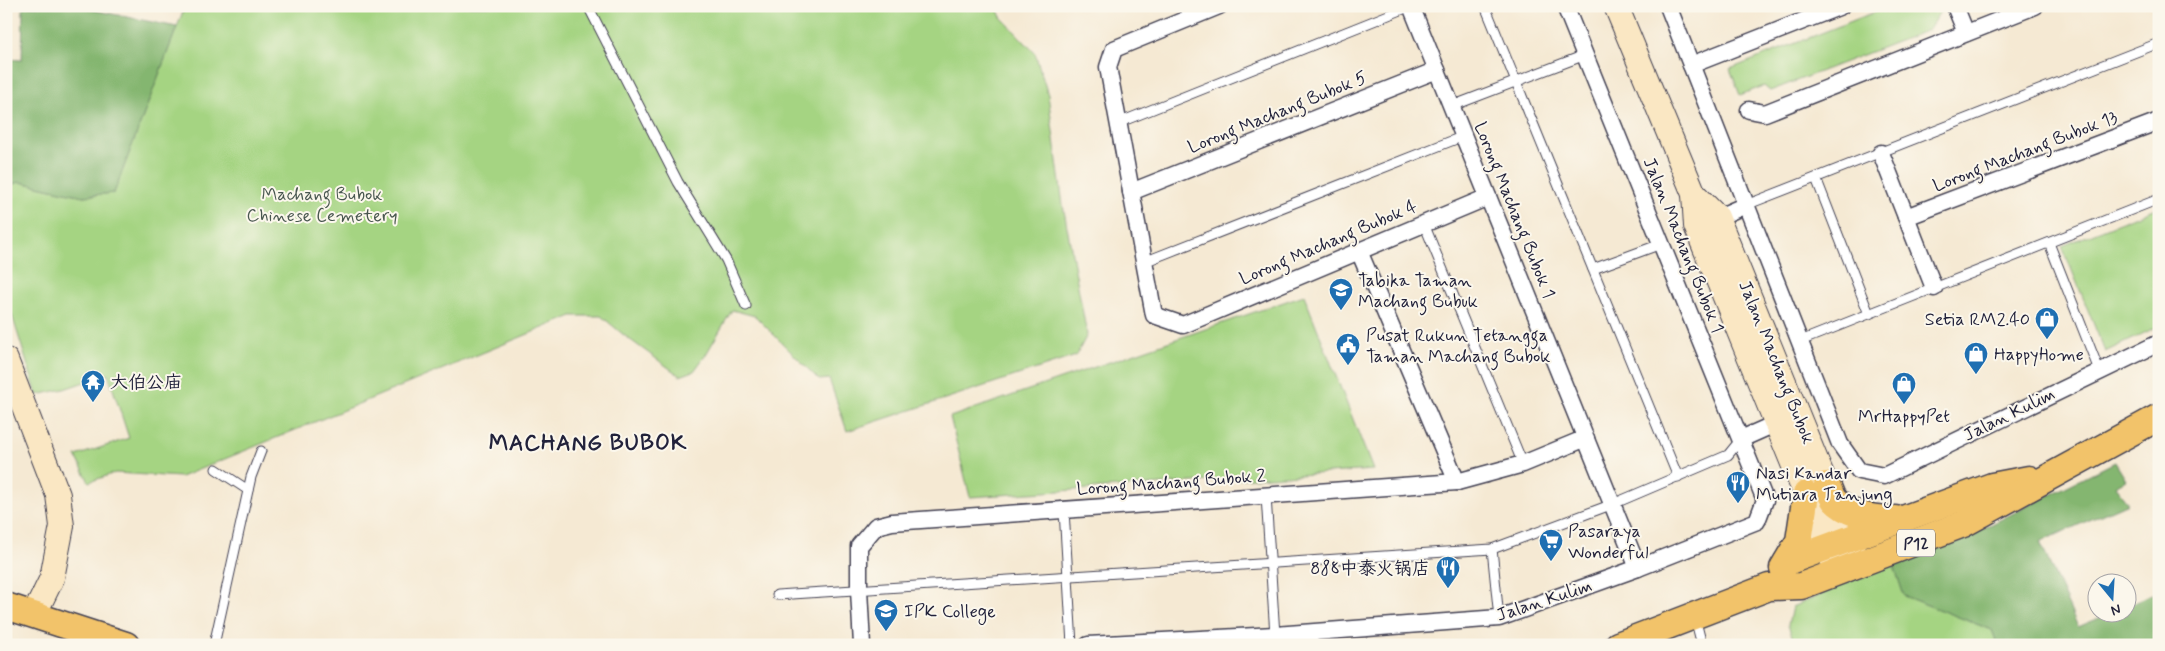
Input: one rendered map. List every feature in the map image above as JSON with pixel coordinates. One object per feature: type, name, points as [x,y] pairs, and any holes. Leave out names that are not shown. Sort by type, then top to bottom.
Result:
[{"type":"main road","name":"Jalan Machang Bubok","points":[[1616,6],[1707,221],[1847,568]]},
{"type":"main road","name":"Jalan Machang Bubok","points":[[1707,221],[1777,423],[1816,490]]},
{"type":"main road","points":[[6,360],[58,495],[62,526],[52,578],[34,615]]},
{"type":"main road","name":"P12","points":[[1618,645],[1769,587],[1801,586],[1963,524],[2159,418]]},
{"type":"main road","name":"P12","points":[[1787,562],[1992,486],[2054,474]]},
{"type":"main road","points":[[1769,587],[1799,541],[1816,490],[1848,509],[1872,518],[1901,519]]},
{"type":"main road","points":[[6,606],[126,645]]},
{"type":"street","points":[[1144,262],[1108,67],[1114,49],[1186,12],[1219,6]]},
{"type":"street","name":"Lorong Machang Bubok 1","points":[[1411,6],[1638,568]]},
{"type":"street","name":"Jalan Machang Bubok 1","points":[[1565,6],[1766,500]]},
{"type":"street","points":[[1668,6],[1798,342]]},
{"type":"street","points":[[1691,65],[1841,6]]},
{"type":"street","points":[[1955,6],[1966,33]]},
{"type":"street","points":[[1749,110],[1765,113],[2034,6]]},
{"type":"street","name":"Lorong Machang Bubok 5","points":[[1131,192],[1437,70]]},
{"type":"street","name":"Lorong Machang Bubok 13","points":[[1906,217],[2159,122]]},
{"type":"street","points":[[1881,153],[1934,288]]},
{"type":"street","name":"Lorong Machang Bubok 4","points":[[1144,262],[1154,315],[1183,325],[1488,196]]},
{"type":"street","points":[[1707,221],[1746,205]]},
{"type":"street","points":[[1358,251],[1457,482]]},
{"type":"street","name":"Jalan Kulim","points":[[1798,342],[1840,444],[1859,472],[1884,476],[2099,370],[2159,343]]},
{"type":"street","points":[[1741,439],[1777,423]]},
{"type":"street","name":"Lorong Machang Bubok 2","points":[[862,645],[859,546],[876,526],[892,522],[1457,482],[1523,464],[1586,438]]},
{"type":"street","name":"Jalan Kulim","points":[[1088,645],[1275,635],[1499,618],[1638,568],[1757,521],[1766,500]]},
{"type":"lane","points":[[588,6],[678,182],[726,260],[746,306]]},
{"type":"lane","points":[[1118,122],[1411,6]]},
{"type":"lane","points":[[1485,6],[1678,477]]},
{"type":"lane","points":[[1746,205],[2159,43]]},
{"type":"lane","points":[[1452,106],[1585,55]]},
{"type":"lane","points":[[1144,262],[1464,136]]},
{"type":"lane","points":[[1816,178],[1869,314]]},
{"type":"lane","points":[[1798,342],[2159,199]]},
{"type":"lane","points":[[1424,224],[1523,464]]},
{"type":"lane","points":[[2048,243],[2099,370]]},
{"type":"lane","points":[[1593,269],[1661,244]]},
{"type":"lane","points":[[777,595],[1492,548],[1612,504],[1678,477],[1728,455],[1741,439]]},
{"type":"lane","points":[[214,645],[248,490],[260,451]]},
{"type":"lane","points":[[216,469],[248,490]]},
{"type":"lane","points":[[1266,496],[1275,635]]},
{"type":"lane","points":[[1064,510],[1072,645]]},
{"type":"lane","points":[[1492,548],[1499,618]]},
{"type":"lane","points":[[1694,616],[1702,645]]},
{"type":"green space","points":[[23,6],[73,6],[177,27],[114,193],[83,196],[20,182],[6,186],[6,59],[22,60]]},
{"type":"green space","name":"Machang Bubok Chinese Cemetery","points":[[185,6],[996,6],[1001,17],[1035,53],[1048,95],[1063,205],[1087,335],[1076,356],[847,431],[829,379],[819,380],[755,316],[732,310],[694,371],[680,376],[601,316],[572,316],[181,477],[115,473],[89,482],[76,456],[129,438],[108,374],[64,389],[37,395],[6,296],[6,186],[20,182],[83,196],[114,193]]},
{"type":"green space","points":[[1890,6],[1941,6],[1942,9],[1928,30],[1770,91],[1764,86],[1740,95],[1730,69]]},
{"type":"green space","points":[[2159,207],[2159,326],[2105,352],[2062,246]]},
{"type":"green space","points":[[1304,295],[1373,470],[970,497],[950,417]]},
{"type":"green space","points":[[2115,462],[2126,480],[2115,486],[2128,503],[2040,542],[2078,627],[2088,623],[2138,624],[2138,600],[2159,591],[2159,645],[1998,645],[1992,630],[1904,596],[1893,562],[1976,532]]},
{"type":"green space","points":[[1893,562],[1904,596],[1992,630],[1998,645],[1795,645],[1788,625],[1792,607]]},
{"type":"place","name":"Tabika Taman Machang Bubuk","points":[[1341,311]]},
{"type":"place","name":"Setia RM2.40","points":[[2047,340]]},
{"type":"place","name":"Pusat Rukun Tetangga Taman Machang Bubok","points":[[1348,366]]},
{"type":"place","name":"HappyHome","points":[[1976,375]]},
{"type":"place","name":"大伯公庙","points":[[93,403]]},
{"type":"place","name":"MrHappyPet","points":[[1904,405]]},
{"type":"place","name":"Nasi Kandar Mutiara Tanjung","points":[[1738,504]]},
{"type":"place","name":"Pasaraya Wonderful","points":[[1551,562]]},
{"type":"place","name":"888中泰火锅店","points":[[1448,589]]},
{"type":"place","name":"IPK College","points":[[886,632]]},
{"type":"district","name":"MACHANG BUBOK","points":[[588,442]]}]
